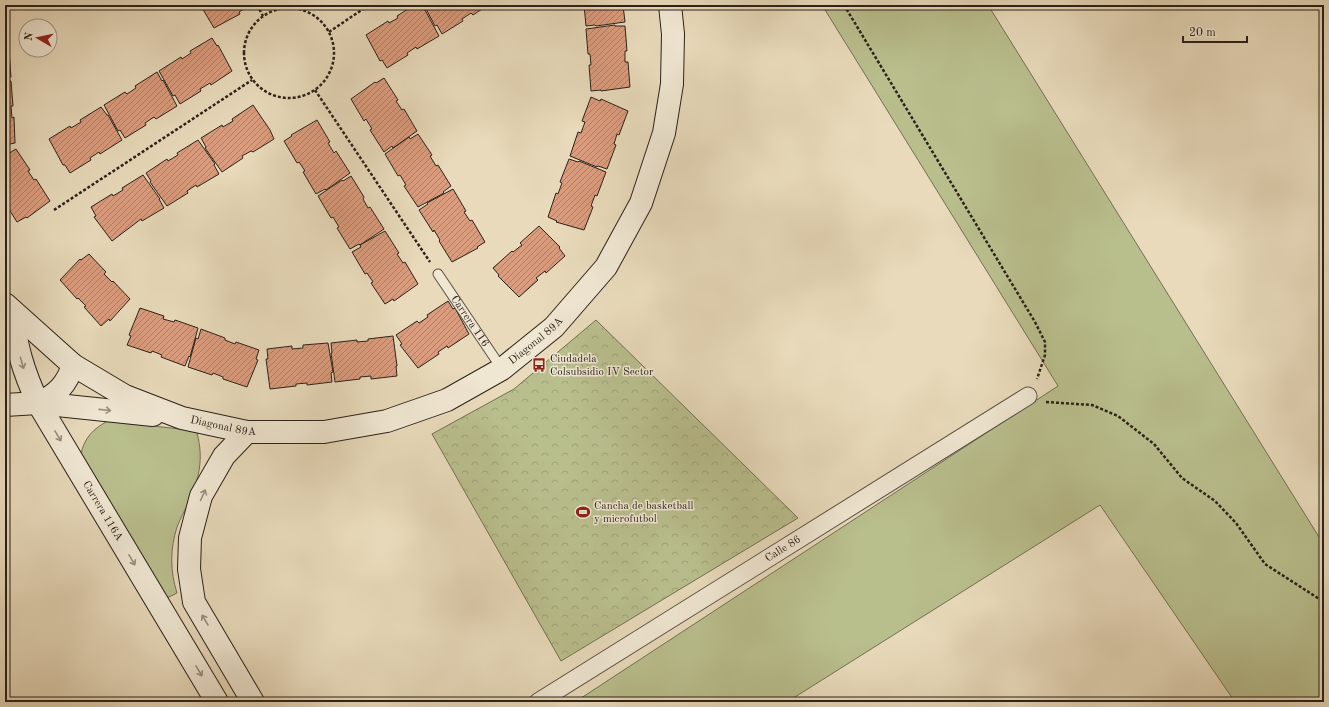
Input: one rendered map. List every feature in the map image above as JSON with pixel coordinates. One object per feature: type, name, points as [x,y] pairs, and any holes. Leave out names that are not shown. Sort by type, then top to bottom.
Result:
[{"type":"street","name":"Diagonal 89A","points":[[5,405],[38,403],[182,418],[247,432],[324,432],[387,421],[447,400],[502,369],[554,327],[606,267],[641,203],[664,133],[672,84],[673,34],[670,5]]},
{"type":"street","name":"Diagonal 89A","points":[[8,307],[73,365],[125,396],[182,418]]},
{"type":"street","name":"Carrera 116A","points":[[8,307],[25,374],[38,403],[217,702]]},
{"type":"street","points":[[38,403],[48,399],[64,385],[73,365]]},
{"type":"street","name":"Calle 86","points":[[538,702],[1028,396]]},
{"type":"street","points":[[247,432],[224,456],[201,496],[190,538],[189,569],[194,602],[253,702]]},
{"type":"lane","name":"Carrera 116","points":[[438,274],[502,369]]},
{"type":"path","points":[[257,5],[263,16]]},
{"type":"path","points":[[329,32],[369,5]]},
{"type":"path","points":[[844,5],[1045,342],[1045,355],[1039,375],[1028,396],[1045,402],[1092,405],[1118,416],[1154,444],[1182,478],[1206,493],[1222,507],[1245,535],[1265,564],[1324,602]]},
{"type":"path","points":[[292,8],[307,11],[320,20],[329,32],[334,51],[331,70],[325,81],[315,90],[303,96],[289,98],[275,96],[262,90],[252,80],[244,57],[245,46],[248,34],[254,24],[263,16],[277,9],[292,8]]},
{"type":"path","points":[[54,210],[252,80]]},
{"type":"path","points":[[315,90],[438,274]]},
{"type":"green space","points":[[822,5],[988,5],[1324,545],[1324,702],[1235,702],[1100,505],[787,702],[575,702],[1058,386]]},
{"type":"green space","points":[[596,320],[798,518],[561,661],[432,434],[514,389]]},
{"type":"green space","points":[[108,421],[189,430],[197,433],[200,452],[198,478],[177,527],[172,552],[172,568],[177,593],[165,599],[81,454],[82,448],[90,434]]},
{"type":"building","points":[[246,5],[247,7],[239,12],[240,14],[214,28],[201,6]]},
{"type":"building","points":[[414,5],[420,5],[425,10],[439,36],[417,49],[416,47],[407,53],[408,55],[387,68],[382,60],[380,61],[366,35],[388,21],[389,23],[398,18],[397,16]]},
{"type":"building","points":[[424,5],[488,5],[473,15],[471,13],[462,19],[463,21],[442,34],[437,25],[435,26]]},
{"type":"building","points":[[584,5],[623,5],[625,22],[586,26]]},
{"type":"building","points":[[5,16],[8,41],[6,41],[7,52],[9,52],[11,77],[5,78]]},
{"type":"building","points":[[615,25],[625,26],[627,51],[625,51],[625,62],[628,62],[630,87],[591,91],[589,65],[591,65],[590,54],[588,54],[586,29]]},
{"type":"building","points":[[212,38],[217,46],[218,45],[232,71],[211,85],[210,83],[200,89],[201,91],[180,104],[175,95],[173,96],[159,71],[181,57],[182,59],[191,53],[190,51]]},
{"type":"building","points":[[157,72],[177,106],[156,119],[154,117],[145,123],[146,125],[125,138],[120,130],[118,131],[104,105],[125,92],[127,94],[136,88],[135,86]]},
{"type":"building","points":[[384,78],[398,100],[396,101],[402,110],[404,109],[417,131],[393,148],[392,146],[384,152],[370,130],[372,129],[366,119],[364,121],[351,99],[375,82],[376,83]]},
{"type":"building","points":[[5,81],[11,81],[13,106],[11,106],[12,118],[14,117],[15,143],[5,145]]},
{"type":"building","points":[[591,97],[600,101],[601,99],[628,111],[619,135],[617,134],[614,144],[616,145],[607,169],[597,167],[570,156],[578,132],[581,133],[585,122],[582,121]]},
{"type":"building","points":[[253,105],[270,130],[274,139],[253,152],[251,151],[242,156],[243,158],[222,172],[205,148],[206,147],[201,138],[222,125],[223,127],[233,121],[232,119]]},
{"type":"building","points":[[101,107],[108,115],[122,140],[100,154],[99,152],[90,158],[91,160],[70,173],[65,165],[63,165],[49,139],[70,126],[71,128],[81,122],[80,120]]},
{"type":"building","points":[[317,120],[330,142],[328,143],[334,153],[336,151],[350,173],[326,190],[325,189],[316,194],[303,172],[305,171],[299,162],[297,163],[284,141],[292,136],[291,135]]},
{"type":"building","points":[[418,134],[432,155],[430,156],[436,166],[438,165],[451,186],[443,192],[444,193],[418,207],[404,186],[406,185],[400,175],[398,176],[385,154],[409,137],[410,139]]},
{"type":"building","points":[[198,140],[215,164],[214,165],[219,174],[197,187],[196,185],[187,191],[188,193],[167,206],[150,182],[151,181],[146,173],[167,159],[168,161],[178,155],[177,153]]},
{"type":"building","points":[[16,149],[30,170],[28,171],[34,180],[36,179],[50,201],[27,218],[26,217],[17,222],[5,203],[5,154],[8,154]]},
{"type":"building","points":[[569,159],[579,161],[606,172],[597,196],[595,195],[591,206],[593,207],[584,230],[556,222],[557,221],[548,217],[556,193],[558,194],[562,183],[560,182]]},
{"type":"building","points":[[143,175],[160,199],[164,208],[142,221],[141,219],[112,241],[94,217],[96,216],[91,207],[112,194],[113,196],[123,190],[122,188]]},
{"type":"building","points":[[351,176],[364,197],[363,199],[368,208],[370,207],[384,229],[360,245],[359,244],[350,249],[337,228],[339,227],[333,217],[331,218],[318,196],[342,180],[343,181]]},
{"type":"building","points":[[453,189],[466,211],[464,212],[470,221],[472,220],[485,242],[477,247],[478,248],[452,262],[434,230],[433,232],[419,210],[428,204],[427,203]]},
{"type":"building","points":[[539,226],[560,247],[559,248],[565,256],[546,273],[545,271],[536,278],[538,280],[519,297],[498,276],[499,275],[493,268],[512,251],[513,252],[522,245],[520,243]]},
{"type":"building","points":[[385,231],[399,253],[397,254],[403,263],[405,262],[418,284],[394,301],[393,299],[385,304],[371,283],[373,282],[367,273],[365,274],[352,252],[361,247],[360,245]]},
{"type":"building","points":[[89,254],[106,272],[104,274],[130,299],[110,321],[109,319],[101,326],[84,307],[86,306],[78,298],[77,299],[60,280],[80,259],[81,260]]},
{"type":"building","points":[[448,301],[453,309],[455,308],[469,334],[448,348],[447,346],[438,352],[439,354],[418,368],[400,345],[402,344],[396,335],[417,321],[419,323],[428,317],[427,315]]},
{"type":"building","points":[[140,308],[164,316],[163,319],[174,322],[175,320],[198,328],[190,357],[189,356],[185,366],[161,357],[162,355],[152,351],[151,353],[127,345],[131,336],[129,335]]},
{"type":"building","points":[[201,329],[225,338],[225,340],[235,344],[236,342],[259,350],[256,359],[258,360],[247,387],[223,379],[223,377],[213,373],[212,375],[188,367],[196,338],[198,339]]},
{"type":"building","points":[[393,336],[397,376],[371,379],[371,376],[360,377],[360,379],[335,382],[331,343],[357,340],[357,342],[368,341],[368,339]]},
{"type":"building","points":[[328,343],[333,372],[331,373],[332,382],[307,385],[307,383],[296,384],[296,386],[270,389],[266,359],[268,359],[267,349],[292,346],[292,349],[303,348],[303,345]]},
{"type":"place","name":"Ciudadela Colsubsidio IV Sector","points":[[539,365]]},
{"type":"place","name":"Cancha de basketball y microfutbol","points":[[583,512]]}]
